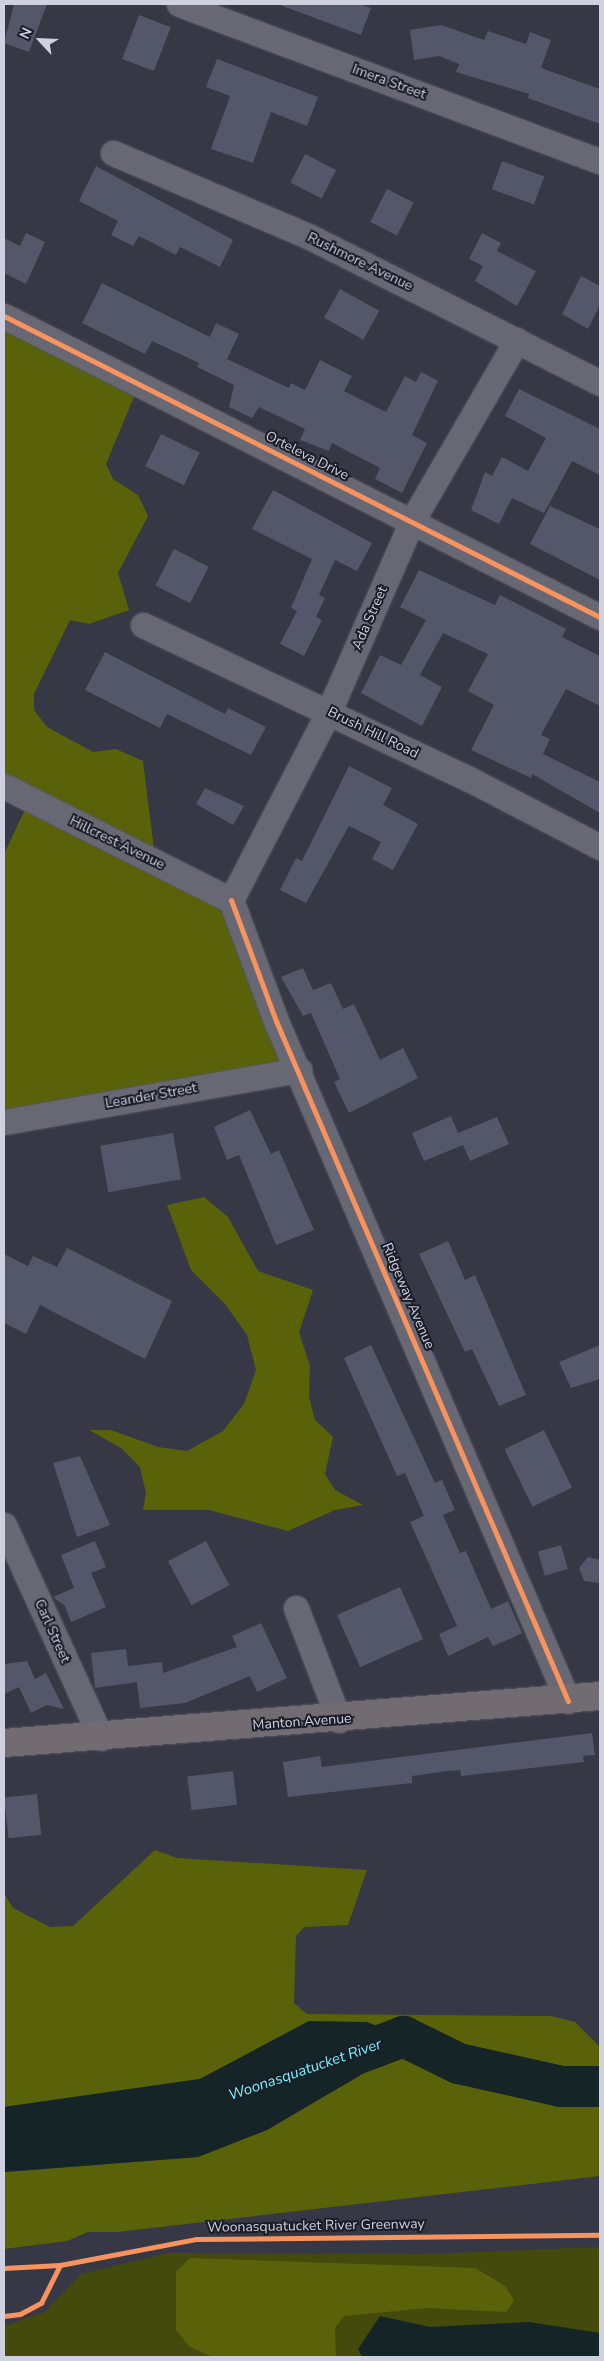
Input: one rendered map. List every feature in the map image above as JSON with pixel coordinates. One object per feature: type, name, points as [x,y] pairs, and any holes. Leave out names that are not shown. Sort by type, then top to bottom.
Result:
[{"type":"main road","name":"Manton Avenue","points":[[4,1743],[100,1738],[339,1720],[568,1701],[600,1696]]},
{"type":"street","name":"Imera Street","points":[[179,4],[204,8],[600,161]]},
{"type":"street","name":"Rushmore Avenue","points":[[114,153],[310,237],[600,383]]},
{"type":"street","name":"Orteleva Drive","points":[[4,316],[600,617]]},
{"type":"street","name":"Ada Street","points":[[231,900],[329,711],[412,521],[517,340]]},
{"type":"street","name":"Brush Hill Road","points":[[144,625],[329,711],[600,847]]},
{"type":"street","name":"Hillcrest Avenue","points":[[4,786],[231,900]]},
{"type":"street","name":"Ridgeway Avenue","points":[[231,900],[239,930],[568,1701]]},
{"type":"street","name":"Leander Street","points":[[4,1122],[299,1070]]},
{"type":"street","name":"Carl Street","points":[[4,1525],[100,1738]]},
{"type":"street","points":[[296,1608],[339,1720]]},
{"type":"green space","points":[[4,315],[138,387],[106,464],[113,479],[138,495],[148,516],[118,573],[129,610],[89,624],[70,620],[34,694],[34,710],[47,727],[93,752],[116,749],[143,761],[155,857],[229,897],[286,1067],[4,1125],[4,854],[31,797],[4,782]]},
{"type":"green space","points":[[204,1197],[228,1217],[258,1271],[313,1290],[299,1332],[310,1366],[309,1397],[315,1420],[333,1437],[325,1474],[335,1490],[363,1505],[335,1510],[288,1531],[209,1510],[143,1510],[146,1493],[140,1467],[121,1448],[89,1430],[111,1430],[158,1447],[187,1451],[223,1431],[244,1404],[256,1370],[247,1335],[225,1304],[191,1270],[167,1205]]},
{"type":"green space","points":[[155,1850],[177,1858],[367,1870],[348,1925],[304,1927],[296,1936],[294,2003],[307,2014],[551,2016],[575,2022],[600,2047],[600,2176],[117,2232],[88,2232],[67,2241],[4,2249],[4,2172],[198,2157],[267,2130],[359,2076],[403,2036],[309,2021],[200,2079],[4,2107],[4,1893],[13,1908],[50,1927],[73,1926]]},
{"type":"green space","points":[[600,2247],[600,2357],[4,2357],[4,2326],[45,2312],[81,2274],[168,2253],[429,2254]]},
{"type":"green space","points":[[190,2258],[475,2268],[505,2286],[514,2301],[506,2312],[427,2308],[344,2316],[335,2328],[336,2357],[213,2357],[190,2347],[176,2330],[176,2272]]},
{"type":"water","points":[[309,2021],[367,2022],[403,2036],[359,2076],[267,2130],[198,2157],[4,2172],[4,2107],[200,2079]]},
{"type":"water","points":[[380,2316],[430,2327],[529,2322],[600,2333],[600,2357],[362,2357],[358,2349]]},
{"type":"building","points":[[14,4],[47,4],[29,52],[4,43]]},
{"type":"building","points":[[277,4],[359,4],[371,8],[361,35]]},
{"type":"building","points":[[139,15],[171,27],[154,71],[122,59]]},
{"type":"building","points":[[441,25],[484,40],[488,31],[526,44],[530,32],[551,40],[541,68],[600,89],[600,124],[528,98],[529,94],[456,72],[459,64],[439,56],[414,60],[410,30]]},
{"type":"building","points":[[217,59],[318,97],[307,126],[271,112],[253,163],[211,149],[230,96],[206,87]]},
{"type":"building","points":[[305,154],[336,170],[322,198],[290,183]]},
{"type":"building","points":[[502,161],[544,176],[534,205],[492,189]]},
{"type":"building","points":[[96,166],[233,240],[220,267],[180,247],[176,255],[139,236],[133,246],[111,235],[118,221],[79,201]]},
{"type":"building","points":[[387,189],[414,203],[397,236],[370,222]]},
{"type":"building","points":[[26,233],[45,242],[26,284],[4,273],[4,238],[20,246]]},
{"type":"building","points":[[482,233],[501,243],[497,251],[536,271],[517,306],[475,281],[483,266],[469,259]]},
{"type":"building","points":[[581,276],[600,286],[600,305],[588,329],[562,314]]},
{"type":"building","points":[[102,283],[210,337],[216,323],[239,334],[227,359],[289,388],[291,383],[305,390],[320,360],[352,376],[344,391],[386,412],[405,376],[416,382],[421,372],[438,381],[412,435],[427,443],[402,493],[375,479],[380,468],[332,443],[329,451],[300,440],[305,429],[259,407],[252,418],[229,407],[234,385],[197,367],[199,363],[152,341],[145,354],[82,323]]},
{"type":"building","points":[[340,289],[379,311],[363,340],[324,318]]},
{"type":"building","points":[[519,389],[600,429],[600,475],[572,461],[544,513],[512,498],[499,524],[471,510],[485,472],[492,476],[502,457],[528,471],[546,438],[505,416]]},
{"type":"building","points":[[161,434],[200,453],[184,485],[145,466]]},
{"type":"building","points":[[273,490],[372,543],[357,571],[335,560],[319,595],[325,598],[316,617],[322,620],[304,656],[280,644],[297,611],[291,608],[312,559],[252,529]]},
{"type":"building","points":[[550,506],[600,529],[600,580],[530,544]]},
{"type":"building","points":[[174,549],[209,567],[190,603],[155,586]]},
{"type":"building","points":[[419,570],[495,605],[500,595],[566,629],[562,637],[600,656],[600,706],[566,689],[541,735],[550,739],[543,754],[600,782],[600,813],[532,774],[531,778],[471,750],[494,705],[468,691],[488,654],[443,633],[420,675],[442,687],[422,726],[361,693],[380,655],[401,665],[426,620],[400,607]]},
{"type":"building","points":[[105,652],[225,714],[228,708],[266,727],[251,755],[167,714],[160,728],[85,690]]},
{"type":"building","points":[[349,766],[392,788],[383,805],[418,824],[393,870],[372,859],[381,842],[349,826],[306,903],[280,890],[296,858],[302,861]]},
{"type":"building","points":[[205,788],[244,806],[233,825],[196,804]]},
{"type":"building","points":[[303,968],[313,990],[331,983],[343,1009],[354,1004],[380,1060],[403,1048],[418,1078],[349,1113],[334,1082],[340,1079],[311,1013],[303,1016],[281,977]]},
{"type":"building","points":[[250,1110],[271,1154],[279,1150],[314,1230],[276,1245],[239,1155],[227,1160],[214,1127]]},
{"type":"building","points":[[451,1116],[458,1133],[497,1117],[509,1144],[470,1161],[463,1145],[424,1161],[412,1133]]},
{"type":"building","points":[[173,1133],[181,1179],[108,1192],[100,1146]]},
{"type":"building","points":[[448,1241],[465,1280],[475,1275],[526,1395],[499,1406],[472,1349],[465,1352],[419,1254]]},
{"type":"building","points":[[67,1248],[172,1301],[145,1359],[40,1305],[26,1334],[4,1323],[4,1254],[28,1266],[33,1256],[57,1267]]},
{"type":"building","points":[[371,1345],[435,1483],[442,1480],[455,1510],[443,1515],[460,1553],[466,1551],[491,1609],[508,1601],[522,1633],[493,1646],[488,1637],[448,1656],[439,1634],[457,1626],[410,1522],[424,1516],[405,1473],[397,1476],[344,1358]]},
{"type":"building","points":[[600,1345],[600,1379],[571,1388],[559,1362]]},
{"type":"building","points":[[544,1430],[572,1488],[533,1507],[504,1449]]},
{"type":"building","points":[[80,1456],[110,1525],[77,1537],[53,1463]]},
{"type":"building","points":[[95,1541],[106,1567],[91,1573],[106,1607],[71,1622],[65,1606],[53,1597],[74,1588],[61,1555]]},
{"type":"building","points":[[206,1541],[229,1585],[192,1605],[168,1561]]},
{"type":"building","points":[[561,1545],[568,1569],[545,1576],[538,1552]]},
{"type":"building","points":[[588,1557],[600,1560],[600,1583],[584,1581],[579,1568]]},
{"type":"building","points":[[400,1587],[423,1639],[360,1667],[337,1615]]},
{"type":"building","points":[[261,1623],[287,1678],[257,1692],[250,1676],[185,1703],[140,1708],[137,1682],[95,1688],[91,1653],[126,1649],[128,1666],[162,1662],[163,1673],[237,1647],[232,1636]]},
{"type":"building","points":[[27,1661],[35,1679],[46,1673],[64,1709],[47,1705],[31,1713],[19,1687],[4,1694],[4,1664]]},
{"type":"building","points":[[592,1733],[595,1755],[583,1756],[584,1762],[461,1776],[460,1770],[448,1771],[412,1776],[412,1783],[288,1797],[283,1762],[320,1756],[322,1767]]},
{"type":"building","points":[[233,1771],[237,1805],[191,1810],[187,1777]]},
{"type":"building","points":[[37,1794],[41,1835],[8,1838],[4,1797]]},
{"type":"waterway","name":"Woonasquatucket River","points":[[350,2056],[403,2036],[458,2063],[561,2086],[600,2086]]},
{"type":"cycle path","points":[[4,316],[600,617]]},
{"type":"cycle path","points":[[231,900],[276,1021],[568,1701]]},
{"type":"cycle path","name":"Woonasquatucket River Greenway","points":[[4,2268],[60,2265],[196,2239],[600,2235]]},
{"type":"cycle path","points":[[4,2316],[20,2314],[41,2303],[60,2265]]}]
